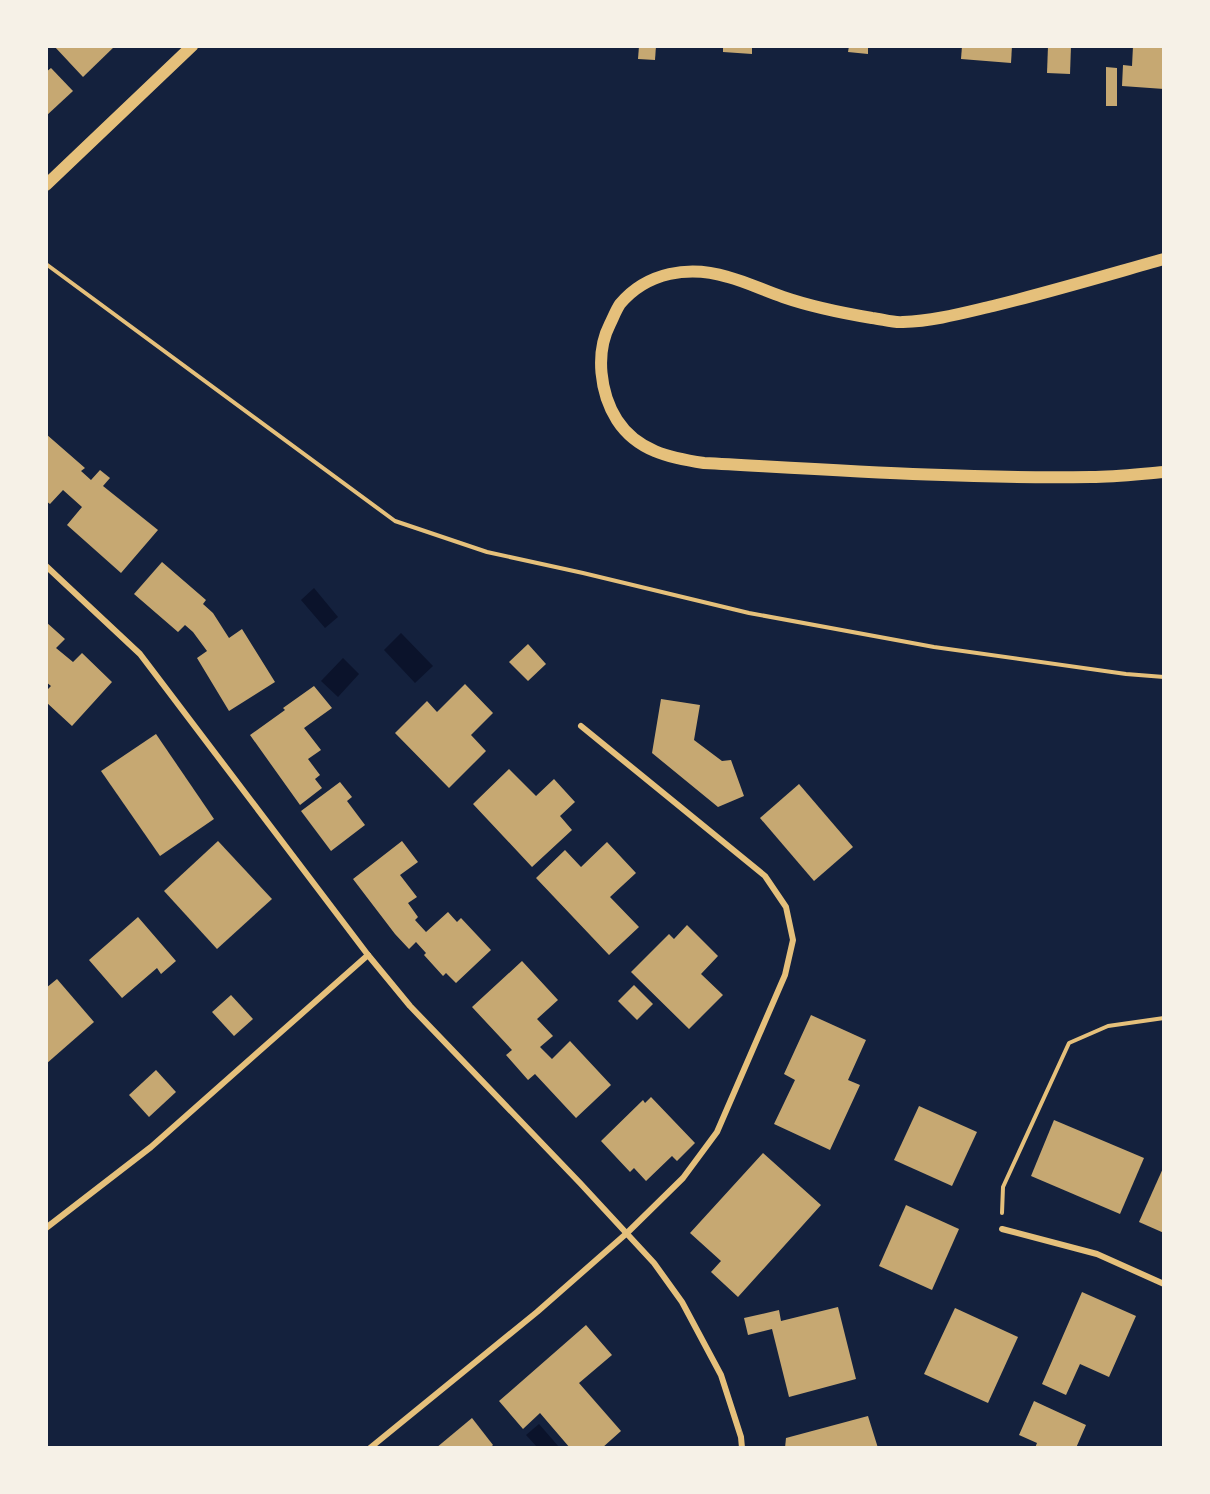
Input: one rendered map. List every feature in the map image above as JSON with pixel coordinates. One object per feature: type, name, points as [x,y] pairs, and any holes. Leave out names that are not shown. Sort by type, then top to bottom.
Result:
[{"type":"main road","points":[[46,185],[192,46]]},
{"type":"main road","points":[[1164,259],[1027,298],[942,318],[901,322],[824,310],[727,276],[700,271],[674,273],[650,279],[620,305],[607,329],[601,352],[602,382],[612,412],[622,426],[634,439],[657,453],[679,459],[949,476],[1093,477],[1164,472]]},
{"type":"street","points":[[46,566],[140,654],[368,955],[410,1006],[654,1263],[682,1302],[721,1375],[741,1437],[742,1448]]},
{"type":"street","points":[[370,1448],[537,1312],[627,1233],[683,1178],[717,1132],[785,975],[793,940],[786,907],[765,876],[581,726]]},
{"type":"street","points":[[46,1228],[151,1147],[368,955]]},
{"type":"street","points":[[1002,1229],[1097,1254],[1164,1284]]},
{"type":"path","points":[[46,264],[395,521],[487,552],[749,613],[934,647],[1126,674],[1164,677]]},
{"type":"path","points":[[1002,1229],[1002,1187],[1069,1043],[1108,1026],[1164,1018]]},
{"type":"water","points":[[314,588],[338,617],[325,628],[301,600]]},
{"type":"water","points":[[401,633],[433,666],[415,683],[384,650]]},
{"type":"water","points":[[343,658],[359,674],[338,697],[321,681]]},
{"type":"water","points":[[539,1424],[559,1447],[537,1447],[526,1435]]},
{"type":"building","points":[[54,46],[115,46],[83,77]]},
{"type":"building","points":[[639,46],[656,46],[655,60],[638,59]]},
{"type":"building","points":[[723,46],[752,46],[752,54],[723,52]]},
{"type":"building","points":[[849,46],[868,46],[868,54],[848,52]]},
{"type":"building","points":[[962,46],[1012,46],[1011,63],[961,59]]},
{"type":"building","points":[[1048,46],[1071,46],[1070,74],[1047,73]]},
{"type":"building","points":[[1133,46],[1164,46],[1164,89],[1122,86],[1123,65],[1132,66]]},
{"type":"building","points":[[1106,67],[1117,68],[1117,106],[1106,106]]},
{"type":"building","points":[[51,68],[73,91],[46,116],[46,72]]},
{"type":"building","points":[[46,434],[85,468],[81,471],[91,480],[100,470],[110,478],[103,486],[158,530],[121,573],[67,525],[82,507],[63,490],[50,504],[46,501]]},
{"type":"building","points":[[162,562],[206,600],[203,604],[213,613],[229,638],[242,629],[275,682],[229,711],[197,658],[207,651],[193,632],[185,625],[178,632],[134,594]]},
{"type":"building","points":[[46,622],[65,639],[56,648],[73,662],[82,653],[112,682],[72,726],[46,702],[46,691],[51,686],[46,682]]},
{"type":"building","points":[[528,644],[546,664],[528,681],[509,662]]},
{"type":"building","points":[[465,684],[493,713],[471,735],[486,751],[449,788],[395,733],[427,701],[437,712]]},
{"type":"building","points":[[314,686],[332,708],[304,728],[321,750],[308,759],[320,775],[315,779],[322,788],[300,805],[250,735]]},
{"type":"building","points":[[661,699],[700,705],[694,740],[722,761],[731,760],[744,796],[718,807],[652,753]]},
{"type":"building","points":[[156,734],[214,819],[160,856],[101,771]]},
{"type":"building","points":[[509,769],[536,796],[554,779],[575,802],[560,816],[572,830],[532,867],[473,804]]},
{"type":"building","points":[[340,782],[352,797],[347,801],[365,825],[331,851],[301,811]]},
{"type":"building","points":[[799,784],[853,847],[814,881],[760,818]]},
{"type":"building","points":[[218,841],[272,899],[217,949],[164,891]]},
{"type":"building","points":[[402,841],[418,862],[400,875],[417,897],[408,903],[418,917],[415,920],[426,932],[448,912],[457,922],[461,918],[491,950],[456,983],[446,973],[443,976],[424,955],[426,953],[416,942],[409,949],[353,879]]},
{"type":"building","points":[[607,842],[636,873],[610,897],[639,927],[609,955],[536,878],[565,850],[581,867]]},
{"type":"building","points":[[138,917],[176,961],[161,974],[157,968],[122,998],[89,960]]},
{"type":"building","points":[[687,925],[718,956],[701,974],[723,995],[689,1029],[631,972],[669,934],[674,939]]},
{"type":"building","points":[[522,961],[558,1000],[537,1019],[553,1036],[540,1047],[552,1059],[570,1041],[611,1085],[576,1118],[535,1074],[528,1080],[506,1055],[512,1050],[472,1007]]},
{"type":"building","points":[[57,979],[94,1022],[46,1064],[46,988]]},
{"type":"building","points":[[634,985],[653,1004],[637,1020],[618,1001]]},
{"type":"building","points":[[231,995],[253,1019],[234,1036],[212,1012]]},
{"type":"building","points":[[811,1015],[866,1040],[848,1080],[860,1085],[830,1150],[774,1124],[795,1080],[784,1074]]},
{"type":"building","points":[[156,1070],[176,1092],[149,1117],[129,1095]]},
{"type":"building","points":[[651,1097],[695,1143],[677,1161],[672,1156],[646,1181],[634,1168],[630,1172],[601,1141],[643,1100],[645,1103]]},
{"type":"building","points":[[919,1106],[977,1132],[952,1186],[894,1160]]},
{"type":"building","points":[[1054,1120],[1144,1158],[1120,1214],[1031,1176]]},
{"type":"building","points":[[763,1153],[821,1205],[738,1297],[711,1272],[721,1261],[690,1233]]},
{"type":"building","points":[[1164,1166],[1164,1233],[1139,1222]]},
{"type":"building","points":[[906,1205],[959,1229],[932,1290],[879,1266]]},
{"type":"building","points":[[1082,1292],[1136,1316],[1109,1377],[1080,1364],[1066,1395],[1042,1384]]},
{"type":"building","points":[[838,1307],[856,1379],[789,1397],[772,1329],[748,1335],[744,1318],[779,1310],[781,1321]]},
{"type":"building","points":[[955,1308],[1018,1337],[988,1403],[924,1374]]},
{"type":"building","points":[[586,1325],[612,1355],[579,1383],[621,1431],[602,1448],[570,1448],[540,1413],[523,1429],[499,1401]]},
{"type":"building","points":[[1034,1401],[1086,1425],[1076,1448],[1035,1448],[1037,1443],[1019,1435]]},
{"type":"building","points":[[868,1416],[878,1448],[785,1448],[786,1438]]},
{"type":"building","points":[[472,1418],[493,1445],[490,1448],[436,1448]]}]
